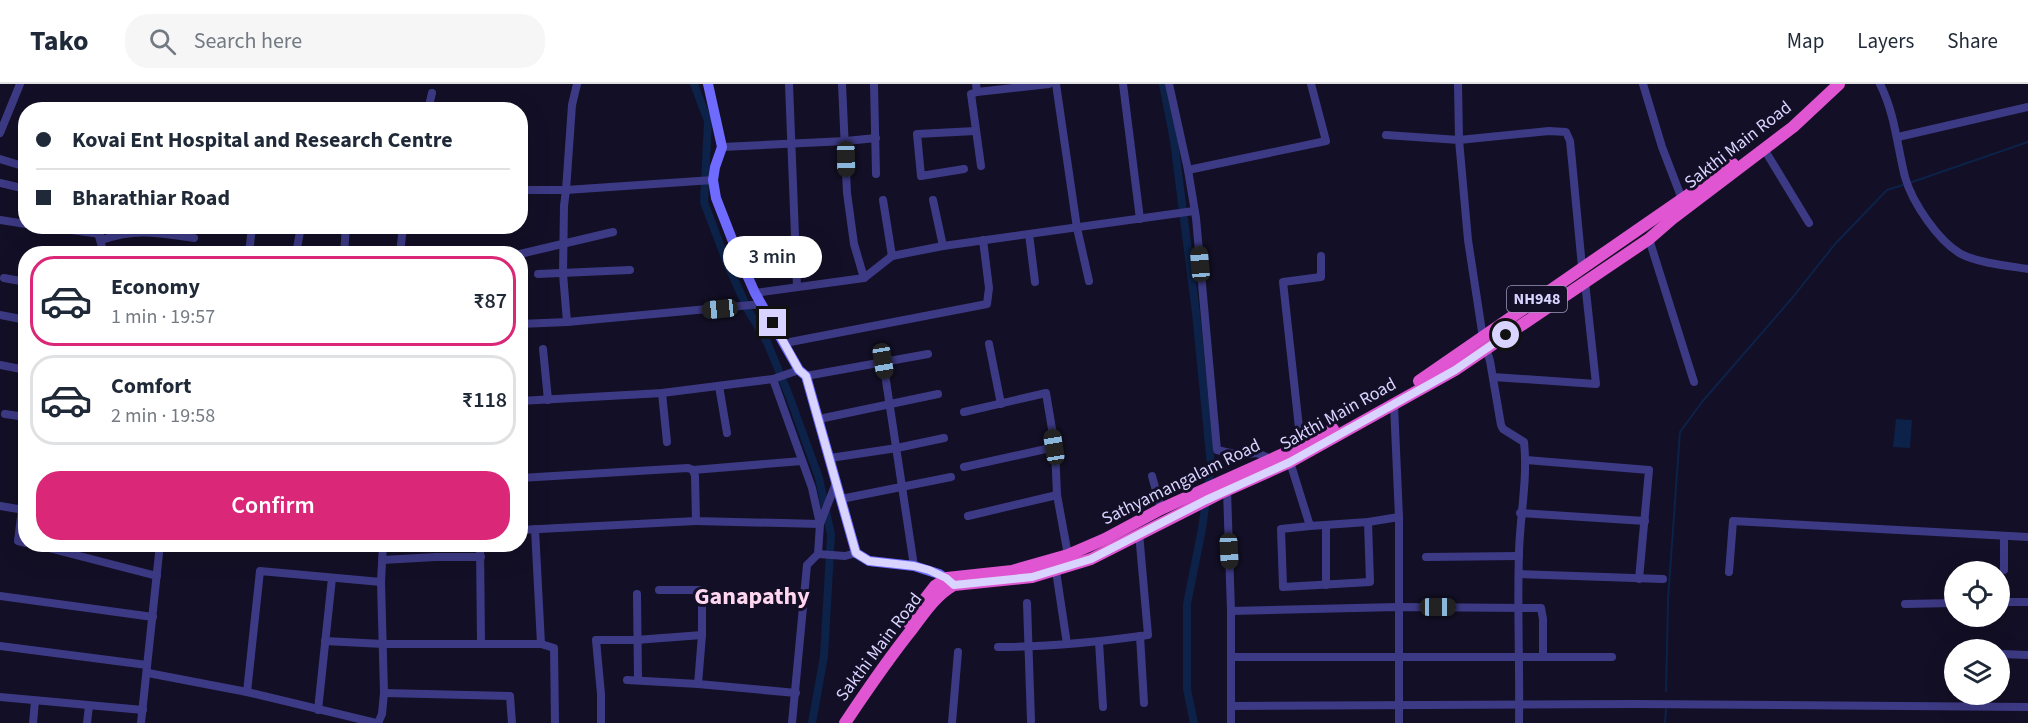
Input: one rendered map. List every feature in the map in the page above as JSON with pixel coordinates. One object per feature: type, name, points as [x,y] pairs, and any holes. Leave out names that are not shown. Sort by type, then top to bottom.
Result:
[{"type":"highway","name":"Sathyamangalam Road","points":[[950,582],[1011,571],[1068,555],[1190,496],[1225,487],[1271,459],[1301,446],[1402,392],[1484,343],[1582,267],[1746,154],[1790,119],[1827,84]]},
{"type":"highway","name":"Sakthi Main Road","points":[[845,723],[881,668],[950,582],[1032,577],[1091,559],[1188,509],[1225,487],[1290,462],[1394,405],[1455,370],[1484,343],[1585,282],[1649,239],[1793,127],[1839,84]]},
{"type":"highway","points":[[837,723],[885,652],[935,586],[950,582]]},
{"type":"main road","points":[[708,84],[722,147],[713,180],[716,198],[755,293],[801,372],[830,458],[841,499],[851,555],[869,561],[914,566],[950,582]]},
{"type":"street","points":[[0,133],[20,84]]},
{"type":"street","points":[[567,322],[563,274],[564,206],[572,105],[577,84]]},
{"type":"street","points":[[789,84],[796,286]]},
{"type":"street","points":[[842,84],[848,194],[854,244],[864,278]]},
{"type":"street","points":[[874,84],[876,174]]},
{"type":"street","points":[[981,166],[972,94],[976,88],[1048,84]]},
{"type":"street","points":[[1056,84],[1077,228],[1089,281]]},
{"type":"street","points":[[1123,84],[1140,219]]},
{"type":"street","points":[[1169,84],[1188,170],[1194,211],[1216,450],[1239,455],[1257,453],[1271,459]]},
{"type":"street","points":[[1188,170],[1326,141],[1311,84]]},
{"type":"street","points":[[1458,84],[1459,141],[1468,240],[1484,343],[1503,429],[1524,442],[1526,460],[1520,513],[1519,723]]},
{"type":"street","points":[[1643,84],[1662,147],[1682,199]]},
{"type":"street","points":[[1880,84],[1898,137],[1905,179],[1916,203],[1938,235],[1960,253],[1973,258],[2028,269]]},
{"type":"street","points":[[430,102],[432,93]]},
{"type":"street","points":[[1898,137],[2028,107]]},
{"type":"street","points":[[964,169],[921,177],[917,134],[975,131]]},
{"type":"street","points":[[1386,135],[1459,141],[1549,131],[1566,132],[1570,141],[1582,267]]},
{"type":"street","points":[[722,147],[876,138]]},
{"type":"street","points":[[1764,149],[1809,223]]},
{"type":"street","points":[[0,159],[18,165]]},
{"type":"street","points":[[528,190],[567,190],[713,180]]},
{"type":"street","points":[[0,183],[18,187]]},
{"type":"street","points":[[883,200],[892,256]]},
{"type":"street","points":[[933,200],[943,246]]},
{"type":"street","points":[[755,293],[864,278],[892,256],[943,246],[1194,211]]},
{"type":"street","points":[[0,220],[18,223]]},
{"type":"street","points":[[528,252],[614,232]]},
{"type":"street","points":[[181,234],[194,238]]},
{"type":"street","points":[[1029,234],[1035,282]]},
{"type":"street","points":[[1649,239],[1694,382]]},
{"type":"street","points":[[785,343],[987,304],[989,288],[983,240]]},
{"type":"street","points":[[1301,446],[1283,282],[1321,277],[1321,256]]},
{"type":"street","points":[[538,274],[630,270]]},
{"type":"street","points":[[4,278],[18,281]]},
{"type":"street","points":[[1493,377],[1596,384],[1585,282]]},
{"type":"street","points":[[528,324],[761,304]]},
{"type":"street","points":[[0,315],[18,318]]},
{"type":"street","points":[[989,344],[1001,404]]},
{"type":"street","points":[[543,349],[548,400]]},
{"type":"street","points":[[528,401],[662,393],[773,379],[801,372],[928,354]]},
{"type":"street","points":[[883,361],[914,566]]},
{"type":"street","points":[[0,365],[18,368]]},
{"type":"street","points":[[773,379],[812,488],[820,524],[818,554],[807,565],[792,723]]},
{"type":"street","points":[[719,386],[727,433]]},
{"type":"street","points":[[662,393],[667,442]]},
{"type":"street","points":[[964,412],[1046,393],[1054,447],[1057,495],[1068,555]]},
{"type":"street","points":[[819,420],[938,394]]},
{"type":"street","points":[[1394,405],[1399,517],[1399,723]]},
{"type":"street","points":[[5,414],[18,416]]},
{"type":"street","points":[[830,458],[944,438]]},
{"type":"street","points":[[964,468],[1054,447]]},
{"type":"street","points":[[1526,460],[1649,470],[1639,579]]},
{"type":"street","points":[[528,478],[680,468],[693,470],[802,461]]},
{"type":"street","points":[[1290,462],[1310,526]]},
{"type":"street","points":[[693,470],[696,521]]},
{"type":"street","points":[[1152,476],[1161,509]]},
{"type":"street","points":[[841,499],[951,477]]},
{"type":"street","points":[[820,524],[836,483]]},
{"type":"street","points":[[1225,487],[1232,611],[1231,723]]},
{"type":"street","points":[[968,516],[1057,495]]},
{"type":"street","points":[[0,506],[18,509]]},
{"type":"street","points":[[1520,513],[1645,521]]},
{"type":"street","points":[[1368,522],[1370,582],[1283,587],[1281,529],[1368,522],[1399,517]]},
{"type":"street","points":[[528,529],[696,521],[820,524]]},
{"type":"street","points":[[1729,572],[1733,522],[2028,537]]},
{"type":"street","points":[[1326,525],[1326,585]]},
{"type":"street","points":[[535,529],[541,644]]},
{"type":"street","points":[[998,647],[1099,642],[1148,635],[1139,533]]},
{"type":"street","points":[[2004,536],[2004,561]]},
{"type":"street","points":[[64,552],[157,576]]},
{"type":"street","points":[[141,723],[159,552]]},
{"type":"street","points":[[0,646],[148,669],[376,723],[382,714],[384,693],[381,582],[382,552]]},
{"type":"street","points":[[481,552],[481,644]]},
{"type":"street","points":[[818,554],[851,555]]},
{"type":"street","points":[[1426,557],[1519,556]]},
{"type":"street","points":[[382,560],[481,557]]},
{"type":"street","points":[[1056,570],[1067,644]]},
{"type":"street","points":[[246,693],[260,572],[381,582]]},
{"type":"street","points":[[1519,574],[1663,579]]},
{"type":"street","points":[[318,710],[332,578]]},
{"type":"street","points":[[659,590],[702,590],[702,635],[698,684]]},
{"type":"street","points":[[637,594],[638,680]]},
{"type":"street","points":[[0,596],[153,616]]},
{"type":"street","points":[[2010,602],[2028,602]]},
{"type":"street","points":[[1027,603],[1031,721]]},
{"type":"street","points":[[1905,604],[1944,603]]},
{"type":"street","points":[[1232,611],[1398,607],[1541,608],[1544,619],[1543,657]]},
{"type":"street","points":[[601,723],[596,640],[636,640],[702,635]]},
{"type":"street","points":[[1140,636],[1144,703]]},
{"type":"street","points":[[325,641],[383,644],[541,644],[554,648],[555,723]]},
{"type":"street","points":[[1099,642],[1103,706]]},
{"type":"street","points":[[952,723],[958,652]]},
{"type":"street","points":[[2010,654],[2028,655]]},
{"type":"street","points":[[1230,657],[1612,657]]},
{"type":"street","points":[[627,680],[796,693]]},
{"type":"street","points":[[384,693],[510,696],[512,723]]},
{"type":"street","points":[[0,698],[143,710]]},
{"type":"street","points":[[33,723],[35,701]]},
{"type":"street","points":[[87,723],[89,706]]},
{"type":"street","points":[[1231,706],[2028,707]]},
{"type":"water","points":[[1896,419],[1912,420],[1910,448],[1893,447]]},
{"type":"waterway","points":[[694,84],[708,121],[704,202],[727,263],[748,310],[767,342],[790,398],[819,478],[831,535],[824,656],[812,723]]},
{"type":"waterway","points":[[1163,84],[1174,141],[1196,313],[1211,465],[1202,529],[1187,604],[1187,689],[1194,723]]},
{"type":"waterway","points":[[1912,182],[2028,142]]},
{"type":"waterway","points":[[1666,691],[1668,600],[1680,432],[1702,402],[1793,297],[1835,244],[1887,190],[1903,185]]},
{"type":"waterway","points":[[1665,723],[1666,709]]},
{"type":"district","name":"Ganapathy","points":[[752,596]]},
{"type":"route","points":[[773,323],[799,370],[806,376],[856,553],[869,561],[929,570],[946,578],[954,585],[1032,577],[1091,559],[1206,500],[1290,462],[1455,370],[1506,335]]}]
